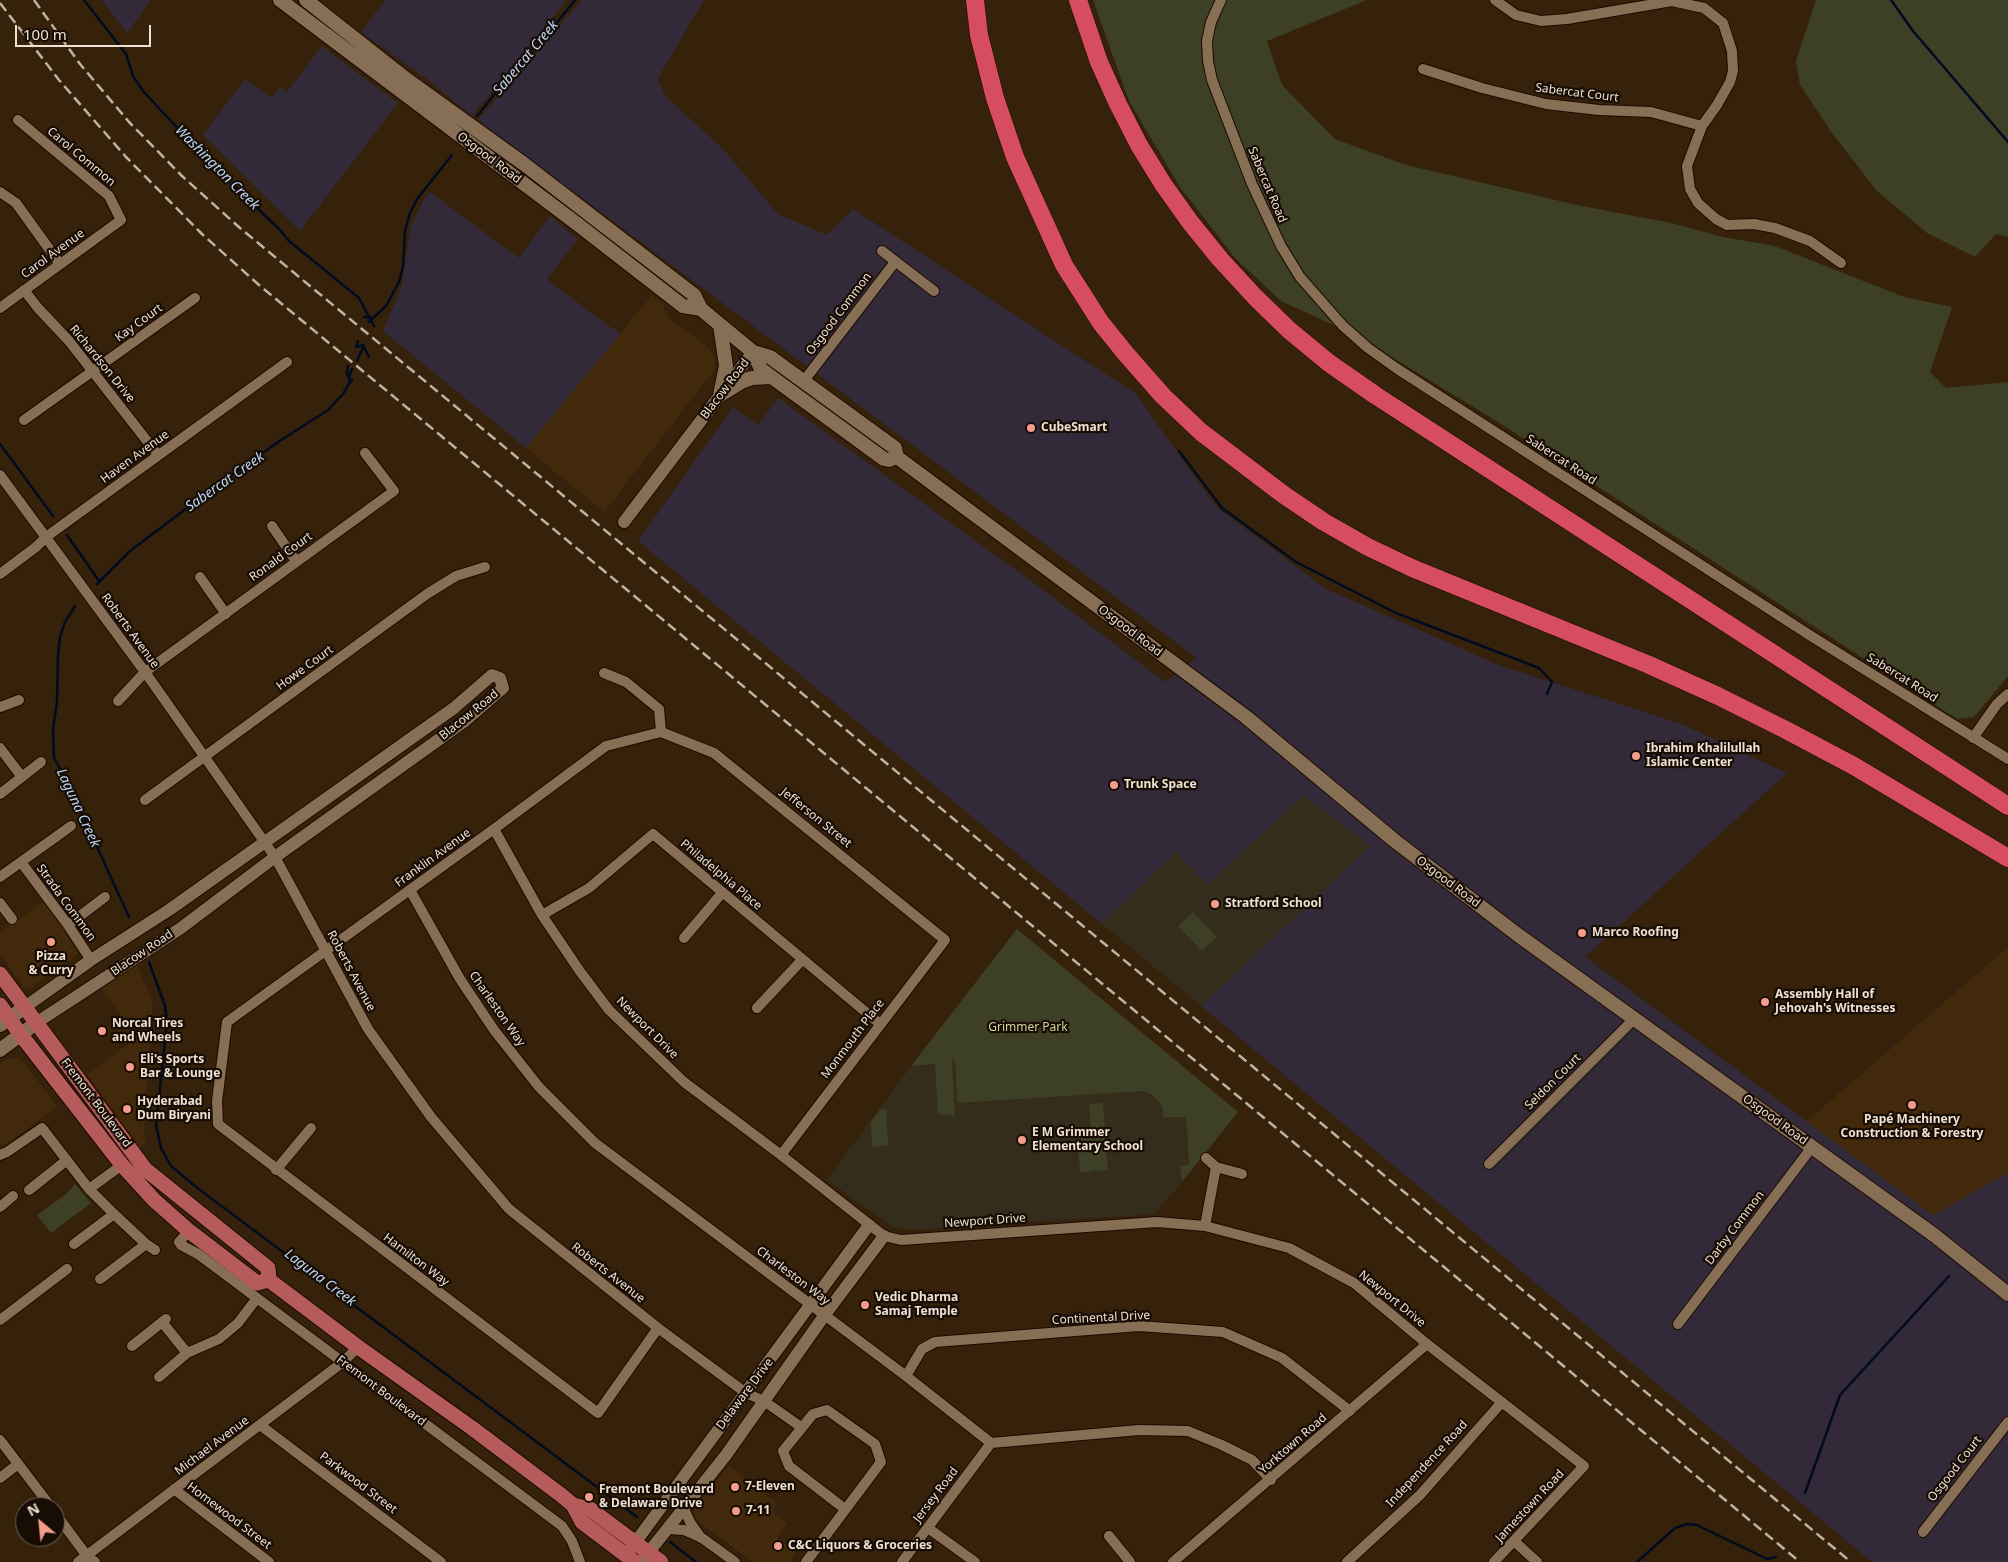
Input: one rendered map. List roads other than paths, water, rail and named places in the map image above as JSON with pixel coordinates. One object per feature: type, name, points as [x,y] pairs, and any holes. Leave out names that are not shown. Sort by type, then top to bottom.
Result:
[{"type":"highway","points":[[975,0],[979,35],[995,98],[1015,157],[1064,265],[1101,323],[1126,354],[1163,396],[1201,432],[1284,495],[1324,522],[1368,547],[1412,568],[1647,664],[1718,696],[1854,766],[2008,858]]},
{"type":"highway","points":[[1078,0],[1099,62],[1118,104],[1163,184],[1220,259],[1254,297],[1290,330],[1330,363],[1384,400],[2008,806]]},
{"type":"main road","name":"Osgood Road","points":[[280,0],[465,130],[539,176],[694,295],[701,309],[753,352],[770,357],[895,448],[897,457],[1246,717],[1395,841],[1521,937],[1934,1235],[2008,1294]]},
{"type":"main road","name":"Osgood Road","points":[[306,0],[407,88]]},
{"type":"main road","name":"Osgood Road","points":[[465,130],[571,220],[683,306],[701,309]]},
{"type":"main road","points":[[571,220],[579,218],[610,237],[617,236]]},
{"type":"main road","points":[[720,325],[726,366],[720,395]]},
{"type":"main road","name":"Osgood Road","points":[[753,352],[761,369],[884,458],[889,460],[897,457]]},
{"type":"main road","points":[[720,395],[743,381],[771,376]]},
{"type":"main road","name":"Fremont Boulevard","points":[[0,974],[145,1169],[268,1268],[269,1280],[358,1347],[472,1428],[572,1505],[582,1522],[627,1560]]},
{"type":"main road","name":"Fremont Boulevard","points":[[0,1005],[5,1021],[21,1035],[122,1165],[154,1200],[189,1231],[257,1283],[269,1280]]},
{"type":"main road","name":"Blacow Road","points":[[5,1021],[25,1007]]},
{"type":"main road","name":"Blacow Road","points":[[0,1050],[36,1023]]},
{"type":"main road","name":"Fremont Boulevard","points":[[572,1505],[590,1510],[635,1542],[650,1559]]},
{"type":"street","name":"Sabercat Road","points":[[1221,0],[1211,22],[1207,41],[1208,61],[1212,80],[1252,184],[1281,246],[1300,277],[1321,303],[1362,342],[1396,368],[1802,630],[2008,759]]},
{"type":"street","points":[[1495,0],[1516,15],[1541,20],[1567,19],[1672,1],[1704,8],[1724,23],[1732,50],[1733,70],[1726,90],[1702,126],[1687,166],[1690,189],[1698,203],[1716,219],[1727,225],[1754,224],[1775,228],[1810,241],[1841,263]]},
{"type":"street","name":"Sabercat Court","points":[[1423,69],[1482,88],[1546,104],[1599,110],[1651,112],[1702,126]]},
{"type":"street","name":"Carol Common","points":[[18,120],[109,196],[122,220]]},
{"type":"street","points":[[0,192],[16,204],[60,264]]},
{"type":"street","name":"Carol Avenue","points":[[0,308],[122,220]]},
{"type":"street","points":[[882,251],[934,291]]},
{"type":"street","name":"Osgood Common","points":[[803,382],[895,262]]},
{"type":"street","name":"Richardson Drive","points":[[24,290],[94,372],[158,455]]},
{"type":"street","name":"Kay Court","points":[[24,420],[94,372],[195,298]]},
{"type":"street","name":"Blacow Road","points":[[624,522],[753,352]]},
{"type":"street","name":"Haven Avenue","points":[[0,574],[36,547],[46,537],[287,362]]},
{"type":"street","name":"Ronald Court","points":[[118,701],[145,672],[394,491],[365,453]]},
{"type":"street","name":"Roberts Avenue","points":[[0,475],[145,672],[275,857],[368,1029],[431,1117],[509,1210],[658,1328],[746,1393],[764,1401],[801,1427]]},
{"type":"street","points":[[272,526],[296,561]]},
{"type":"street","name":"Howe Court","points":[[145,800],[427,594],[456,576],[485,567]]},
{"type":"street","points":[[200,577],[226,614]]},
{"type":"street","points":[[604,673],[626,682],[659,709],[661,732]]},
{"type":"street","name":"Blacow Road","points":[[25,1007],[91,960],[169,910],[454,708],[492,675],[500,678],[503,688],[466,720],[275,857],[180,928],[36,1023]]},
{"type":"street","points":[[1973,738],[1998,704],[2008,694]]},
{"type":"street","points":[[0,707],[19,700]]},
{"type":"street","name":"Franklin Avenue","points":[[227,1022],[606,746],[661,732]]},
{"type":"street","name":"Jefferson Street","points":[[661,732],[714,753],[945,940]]},
{"type":"street","points":[[0,748],[22,777]]},
{"type":"street","points":[[0,794],[41,762]]},
{"type":"street","points":[[0,877],[71,826]]},
{"type":"street","name":"Newport Drive","points":[[494,829],[542,915],[579,970],[610,1010],[684,1082],[884,1236],[901,1240],[1157,1222],[1205,1226],[1289,1248],[1354,1283],[1427,1344],[1584,1466]]},
{"type":"street","name":"Philadelphia Place","points":[[542,915],[589,888],[653,834],[880,1024]]},
{"type":"street","name":"Strada Common","points":[[21,862],[68,924],[91,960]]},
{"type":"street","name":"Charleston Way","points":[[410,890],[460,979],[494,1030],[539,1087],[595,1143],[906,1376],[991,1443]]},
{"type":"street","points":[[684,938],[722,892]]},
{"type":"street","points":[[68,924],[105,897]]},
{"type":"street","points":[[0,903],[12,919]]},
{"type":"street","name":"Monmouth Place","points":[[781,1155],[945,940]]},
{"type":"street","points":[[757,1008],[802,960]]},
{"type":"street","name":"Seldon Court","points":[[1489,1164],[1634,1018]]},
{"type":"street","name":"Hamilton Way","points":[[227,1022],[217,1101],[218,1124],[276,1170],[598,1413],[658,1328]]},
{"type":"street","points":[[0,1155],[42,1128],[89,1189],[151,1247],[100,1279]]},
{"type":"street","points":[[276,1170],[311,1128]]},
{"type":"street","name":"Darby Common","points":[[1678,1324],[1812,1147]]},
{"type":"street","points":[[1206,1158],[1216,1167],[1242,1174]]},
{"type":"street","points":[[29,1190],[67,1160]]},
{"type":"street","points":[[89,1189],[122,1165]]},
{"type":"street","points":[[1205,1226],[1216,1167]]},
{"type":"street","points":[[0,1207],[13,1196]]},
{"type":"street","points":[[74,1244],[114,1214]]},
{"type":"street","name":"Delaware Drive","points":[[627,1560],[635,1542],[870,1225]]},
{"type":"street","name":"Fremont Boulevard","points":[[189,1231],[179,1242],[182,1245],[198,1254],[562,1526],[572,1541],[580,1562]]},
{"type":"street","name":"Delaware Drive","points":[[650,1559],[669,1529],[884,1236]]},
{"type":"street","points":[[0,1320],[67,1269]]},
{"type":"street","points":[[159,1377],[187,1353],[219,1339],[238,1323],[257,1298]]},
{"type":"street","points":[[132,1346],[164,1321],[187,1353]]},
{"type":"street","name":"Continental Drive","points":[[906,1376],[922,1349],[935,1342],[1139,1326],[1223,1332],[1282,1358],[1350,1411]]},
{"type":"street","name":"Yorktown Road","points":[[1173,1562],[1271,1480],[1427,1344]]},
{"type":"street","name":"Michael Avenue","points":[[87,1560],[174,1490],[343,1362],[358,1347]]},
{"type":"street","name":"Independence Road","points":[[1347,1562],[1420,1495],[1502,1402]]},
{"type":"street","points":[[806,1562],[881,1462],[875,1444],[827,1410],[813,1414],[783,1451],[789,1466],[845,1509]]},
{"type":"street","name":"Osgood Court","points":[[1923,1532],[2008,1422]]},
{"type":"street","name":"Parkwood Street","points":[[260,1425],[441,1562]]},
{"type":"street","points":[[991,1443],[1139,1430],[1188,1432],[1222,1445],[1252,1460],[1271,1480]]},
{"type":"street","points":[[0,1440],[43,1497]]},
{"type":"street","name":"Jersey Road","points":[[902,1562],[991,1443]]},
{"type":"street","points":[[0,1478],[18,1464]]},
{"type":"street","name":"Jamestown Road","points":[[1494,1562],[1584,1466]]},
{"type":"street","name":"Homewood Street","points":[[174,1490],[269,1562]]},
{"type":"street","points":[[684,1509],[690,1522],[702,1538]]},
{"type":"street","points":[[65,1528],[87,1560]]},
{"type":"street","points":[[928,1528],[975,1562]]},
{"type":"street","points":[[669,1529],[684,1530],[702,1538],[734,1562]]},
{"type":"street","points":[[1109,1536],[1130,1562]]},
{"type":"street","points":[[1514,1541],[1537,1562]]},
{"type":"waterway","name":"Washington Creek","points":[[84,0],[126,54],[133,76],[143,91],[209,162],[279,229],[289,241],[359,298],[374,326]]},
{"type":"waterway","name":"Sabercat Creek","points":[[477,116],[522,60],[551,30],[575,0]]},
{"type":"waterway","points":[[1891,0],[1913,31],[2008,142]]},
{"type":"waterway","name":"Sabercat Creek","points":[[369,322],[386,306],[399,282],[403,266],[405,230],[410,213],[417,199],[452,155]]},
{"type":"waterway","name":"Washington Creek","points":[[364,317],[372,318]]},
{"type":"waterway","name":"Sabercat Creek","points":[[358,341],[356,347],[364,345]]},
{"type":"waterway","name":"Sabercat Creek","points":[[357,361],[364,345]]},
{"type":"waterway","name":"Sabercat Creek","points":[[364,347],[369,357]]},
{"type":"waterway","name":"Sabercat Creek","points":[[348,366],[347,373],[350,382]]},
{"type":"waterway","name":"Sabercat Creek","points":[[349,377],[352,369]]},
{"type":"waterway","name":"Sabercat Creek","points":[[97,584],[130,551],[191,505],[278,442],[328,410],[343,394],[352,379]]},
{"type":"waterway","name":"Laguna Creek","points":[[0,444],[53,516]]},
{"type":"waterway","points":[[1179,451],[1222,508],[1296,562],[1396,613],[1539,668],[1552,682],[1547,694]]},
{"type":"waterway","name":"Laguna Creek","points":[[67,535],[99,581]]},
{"type":"waterway","name":"Laguna Creek","points":[[75,606],[65,622],[60,637],[57,702],[53,729],[54,758],[67,781],[129,917]]},
{"type":"waterway","name":"Laguna Creek","points":[[149,962],[165,1006],[167,1022],[156,1125],[161,1148],[171,1166],[196,1187],[637,1517]]},
{"type":"waterway","points":[[1805,1493],[1840,1395],[1949,1276]]},
{"type":"waterway","points":[[1637,1562],[1675,1528],[1687,1524],[1697,1525],[1767,1559],[1776,1557]]},
{"type":"waterway","name":"Laguna Creek","points":[[670,1542],[696,1562]]},
{"type":"railway","points":[[34,0],[80,64],[129,122],[182,176],[240,228],[1851,1562]]},
{"type":"railway","points":[[0,3],[59,80],[126,157],[202,234],[259,285],[1800,1562]]},
{"type":"place","name":"CubeSmart","points":[[1031,428]]},
{"type":"place","name":"Ibrahim Khalilullah Islamic Center","points":[[1636,756]]},
{"type":"place","name":"Trunk Space","points":[[1114,785]]},
{"type":"place","name":"Stratford School","points":[[1215,904]]},
{"type":"place","name":"Marco Roofing","points":[[1582,933]]},
{"type":"place","name":"Pizza & Curry","points":[[51,942]]},
{"type":"place","name":"Assembly Hall of Jehovah's Witnesses","points":[[1765,1002]]},
{"type":"place","name":"Norcal Tires and Wheels","points":[[102,1031]]},
{"type":"place","name":"Eli's Sports Bar & Lounge","points":[[130,1067]]},
{"type":"place","name":"Papé Machinery Construction & Forestry","points":[[1912,1105]]},
{"type":"place","name":"Hyderabad Dum Biryani","points":[[127,1109]]},
{"type":"place","name":"E M Grimmer Elementary School","points":[[1022,1140]]},
{"type":"place","name":"Vedic Dharma Samaj Temple","points":[[865,1305]]},
{"type":"place","name":"7-Eleven","points":[[735,1487]]},
{"type":"place","name":"Fremont Boulevard & Delaware Drive","points":[[589,1497]]},
{"type":"place","name":"7-11","points":[[736,1511]]},
{"type":"place","name":"C&C Liquors & Groceries","points":[[778,1546]]},
{"type":"park label","name":"Grimmer Park","points":[[1028,1028]]}]
